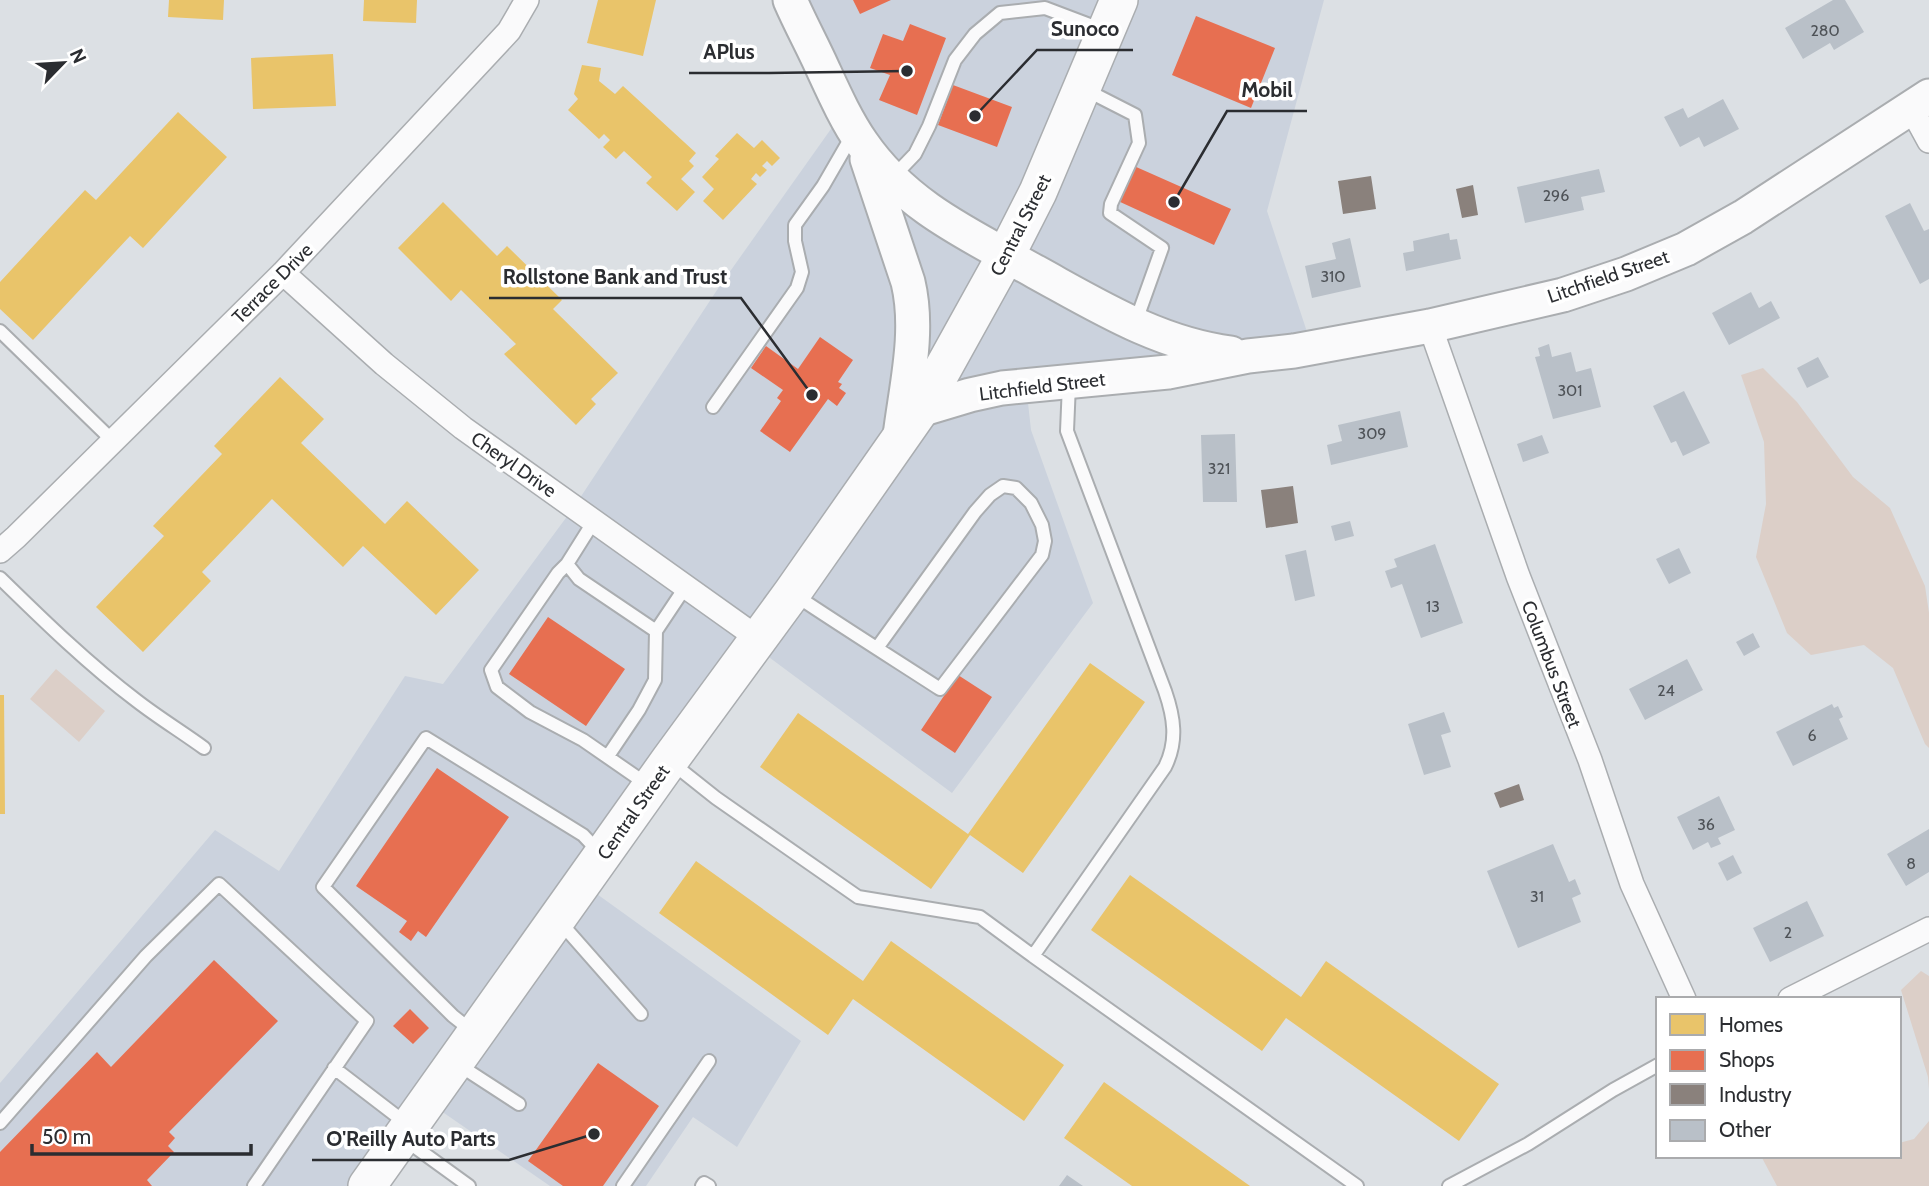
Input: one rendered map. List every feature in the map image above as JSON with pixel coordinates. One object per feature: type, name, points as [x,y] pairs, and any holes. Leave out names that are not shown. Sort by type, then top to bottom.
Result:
[{"type":"main road","name":"Litchfield Street","points":[[790,0],[858,137],[913,199],[947,223],[1115,316],[1194,347],[1248,356]]},
{"type":"main road","name":"Central Street","points":[[367,1186],[910,425],[1006,255],[1038,192],[1113,16]]},
{"type":"main road","name":"Litchfield Street","points":[[910,425],[970,395],[1002,388],[1168,372],[1430,326],[1563,295],[1626,274],[1686,249],[1743,216],[1920,102]]},
{"type":"main road","name":"Central Street","points":[[858,137],[912,298],[910,425]]},
{"type":"street","name":"Terrace Drive","points":[[0,551],[283,273],[509,31],[527,0]]},
{"type":"street","points":[[1920,102],[1929,141]]},
{"type":"street","name":"Cheryl Drive","points":[[283,273],[384,365],[437,408],[759,639]]},
{"type":"street","name":"Columbus Street","points":[[1430,326],[1518,576],[1590,760],[1633,884],[1683,997]]},
{"type":"street","points":[[1794,997],[1929,929]]},
{"type":"lane","points":[[892,178],[915,154],[955,60],[975,34],[1000,13],[1045,8],[1113,16]]},
{"type":"lane","points":[[1083,88],[1135,115],[1139,143],[1111,204],[1110,213],[1162,248],[1135,324]]},
{"type":"lane","points":[[713,407],[797,288],[802,272],[795,241],[796,225],[858,137]]},
{"type":"lane","points":[[0,331],[112,440]]},
{"type":"lane","points":[[1033,956],[1165,767],[1175,732],[1165,691],[1067,431],[1069,381]]},
{"type":"lane","points":[[792,593],[940,689],[1042,555],[1045,541],[1042,525],[1031,503],[1016,488],[1003,486],[990,495],[975,512],[877,648]]},
{"type":"lane","points":[[594,521],[567,564],[491,670],[497,687],[530,712],[607,756],[660,774],[716,798],[858,897],[980,917],[1357,1186]]},
{"type":"lane","points":[[567,564],[579,579],[656,631]]},
{"type":"lane","points":[[0,578],[85,658],[137,701],[204,748]]},
{"type":"lane","points":[[607,756],[639,710],[655,680],[656,631],[686,586]]},
{"type":"lane","points":[[519,1104],[466,1048],[453,1016],[323,887],[426,738],[583,835],[602,855]]},
{"type":"lane","points":[[0,1123],[146,956],[219,884],[367,1021],[254,1186]]},
{"type":"lane","points":[[557,919],[641,1014]]},
{"type":"lane","points":[[623,1186],[709,1061]]},
{"type":"lane","points":[[1450,1186],[1528,1144],[1656,1066]]},
{"type":"lane","points":[[334,1068],[469,1186]]},
{"type":"lane","points":[[702,1186],[704,1183],[709,1186]]},
{"type":"shaded area","points":[[790,0],[1324,0],[1267,211],[1312,347],[1026,385],[1031,430],[1093,603],[952,793],[754,646],[583,884],[801,1041],[737,1147],[693,1117],[646,1186],[550,1186],[428,1102],[367,1186],[0,1186],[0,1083],[215,830],[279,871],[405,676],[443,684],[574,507],[719,287],[843,112]]},
{"type":"shaded area","points":[[1763,368],[1797,402],[1853,477],[1890,508],[1925,586],[1929,613],[1929,748],[1893,668],[1864,645],[1811,655],[1787,633],[1756,557],[1766,504],[1764,442],[1741,375]]},
{"type":"shaded area","points":[[56,669],[105,711],[79,742],[30,699]]},
{"type":"shaded area","points":[[1921,971],[1929,976],[1929,1089],[1928,1077],[1901,990]]},
{"type":"shaded area","points":[[1929,1121],[1929,1186],[1777,1186],[1762,1158],[1901,1158],[1901,1142],[1914,1139]]},
{"type":"building: Homes","points":[[169,0],[224,0],[223,20],[168,17]]},
{"type":"building: Homes","points":[[364,0],[417,0],[416,23],[363,21]]},
{"type":"building: Homes","points":[[598,0],[656,0],[643,56],[587,43]]},
{"type":"building: Homes","points":[[333,54],[336,106],[253,109],[251,58]]},
{"type":"building: Homes","points":[[582,65],[601,68],[599,81],[615,94],[623,86],[696,153],[689,161],[694,166],[681,179],[695,192],[677,211],[646,183],[652,177],[624,151],[616,159],[603,147],[610,140],[604,134],[599,139],[568,110],[578,99],[574,94]]},
{"type":"building: Homes","points":[[178,112],[227,157],[143,248],[130,236],[33,340],[0,309],[0,282],[85,190],[96,200]]},
{"type":"building: Homes","points":[[737,133],[754,148],[762,140],[780,158],[772,166],[767,161],[762,166],[767,170],[760,177],[756,173],[751,179],[757,184],[723,220],[703,201],[714,189],[702,177],[719,159],[715,156]]},
{"type":"building: Homes","points":[[443,202],[497,256],[507,246],[562,300],[553,309],[618,373],[591,399],[596,404],[576,425],[504,354],[516,344],[461,290],[451,301],[398,248]]},
{"type":"building: Homes","points":[[280,377],[324,419],[301,443],[385,524],[407,501],[479,570],[436,615],[363,546],[343,567],[272,499],[202,572],[211,581],[143,652],[96,607],[164,536],[153,526],[222,454],[214,446]]},
{"type":"building: Homes","points":[[1090,663],[1145,702],[1023,873],[970,835],[931,889],[760,767],[798,713],[968,834]]},
{"type":"building: Homes","points":[[0,695],[4,695],[5,814],[0,814]]},
{"type":"building: Homes","points":[[696,861],[863,981],[891,941],[1064,1065],[1024,1121],[853,999],[828,1035],[659,913]]},
{"type":"building: Homes","points":[[1130,875],[1301,997],[1326,961],[1499,1084],[1459,1141],[1286,1018],[1262,1051],[1091,930]]},
{"type":"building: Homes","points":[[1104,1082],[1250,1186],[1132,1186],[1064,1138]]},
{"type":"building: Shops","points":[[853,0],[891,0],[860,14]]},
{"type":"building: Shops","points":[[1196,16],[1275,48],[1251,108],[1172,75]]},
{"type":"building: Shops","points":[[910,24],[946,38],[917,115],[879,100],[890,75],[870,68],[883,34],[903,41]]},
{"type":"building: Shops","points":[[953,85],[1012,107],[997,147],[938,125]]},
{"type":"building: Shops","points":[[1134,166],[1231,209],[1214,245],[1118,201]]},
{"type":"building: Shops","points":[[820,337],[853,360],[838,382],[842,384],[839,388],[846,393],[837,406],[828,399],[790,452],[760,431],[781,401],[777,398],[783,390],[751,368],[766,346],[798,369]]},
{"type":"building: Shops","points":[[548,617],[625,669],[586,726],[509,674]]},
{"type":"building: Shops","points":[[958,675],[992,697],[955,753],[921,730]]},
{"type":"building: Shops","points":[[437,768],[509,817],[426,937],[418,931],[411,941],[399,932],[407,921],[356,886]]},
{"type":"building: Shops","points":[[214,960],[278,1021],[169,1132],[175,1138],[168,1146],[174,1152],[147,1180],[152,1186],[0,1186],[0,1152],[97,1052],[111,1067]]},
{"type":"building: Shops","points":[[410,1009],[429,1028],[413,1044],[393,1026]]},
{"type":"building: Shops","points":[[598,1063],[659,1106],[603,1186],[563,1186],[528,1161]]},
{"type":"building: Industry","points":[[1371,176],[1376,209],[1343,214],[1338,181]]},
{"type":"building: Industry","points":[[1473,185],[1478,215],[1462,218],[1456,189]]},
{"type":"building: Industry","points":[[1293,486],[1298,523],[1266,528],[1261,490]]},
{"type":"building: Industry","points":[[1519,784],[1524,800],[1500,808],[1494,793]]},
{"type":"building: Other","points":[[1833,0],[1845,0],[1864,32],[1834,50],[1830,43],[1803,59],[1785,28]]},
{"type":"building: Other","points":[[1723,99],[1739,129],[1704,147],[1699,137],[1680,147],[1664,117],[1683,108],[1688,118]]},
{"type":"building: Other","points":[[1599,169],[1605,192],[1581,197],[1584,210],[1525,223],[1517,187]]},
{"type":"building: Other","points":[[1910,203],[1924,231],[1929,229],[1929,279],[1920,284],[1885,216]]},
{"type":"building: Other","points":[[1449,233],[1450,240],[1457,239],[1461,259],[1406,271],[1403,253],[1414,251],[1413,241]]},
{"type":"building: Other","points":[[1350,238],[1361,287],[1312,298],[1305,266],[1336,259],[1332,243]]},
{"type":"building: Other","points":[[1751,292],[1759,308],[1771,301],[1780,318],[1729,345],[1712,313]]},
{"type":"building: Other","points":[[1549,344],[1552,357],[1571,352],[1576,372],[1591,368],[1601,407],[1553,419],[1535,357],[1540,356],[1538,348]]},
{"type":"building: Other","points":[[1818,357],[1829,377],[1807,388],[1797,368]]},
{"type":"building: Other","points":[[1684,391],[1710,443],[1683,456],[1676,441],[1671,443],[1653,406]]},
{"type":"building: Other","points":[[1400,411],[1408,447],[1331,465],[1327,445],[1342,441],[1338,425]]},
{"type":"building: Other","points":[[1235,434],[1237,502],[1203,502],[1201,435]]},
{"type":"building: Other","points":[[1542,435],[1549,453],[1523,462],[1517,444]]},
{"type":"building: Other","points":[[1350,521],[1354,536],[1335,541],[1331,526]]},
{"type":"building: Other","points":[[1435,544],[1463,623],[1421,638],[1402,584],[1391,588],[1385,571],[1397,567],[1394,559]]},
{"type":"building: Other","points":[[1679,548],[1691,573],[1669,584],[1656,559]]},
{"type":"building: Other","points":[[1306,550],[1315,596],[1295,601],[1285,555]]},
{"type":"building: Other","points":[[1753,633],[1760,647],[1744,656],[1736,642]]},
{"type":"building: Other","points":[[1687,659],[1703,690],[1645,720],[1629,689]]},
{"type":"building: Other","points":[[1832,704],[1834,708],[1838,706],[1843,717],[1839,719],[1848,739],[1793,766],[1776,732]]},
{"type":"building: Other","points":[[1444,712],[1451,732],[1441,735],[1451,767],[1424,775],[1408,724]]},
{"type":"building: Other","points":[[1719,796],[1735,830],[1718,838],[1721,844],[1711,848],[1708,842],[1693,850],[1677,817]]},
{"type":"building: Other","points":[[1929,829],[1929,872],[1906,886],[1887,854]]},
{"type":"building: Other","points":[[1553,844],[1569,882],[1575,879],[1581,894],[1572,898],[1581,922],[1518,948],[1487,871]]},
{"type":"building: Other","points":[[1733,855],[1742,873],[1727,881],[1718,863]]},
{"type":"building: Other","points":[[1807,901],[1824,936],[1770,962],[1753,928]]},
{"type":"building: Other","points":[[1067,1175],[1083,1186],[1059,1186]]},
{"type":"place","name":"APlus","points":[[907,71]]},
{"type":"place","name":"Sunoco","points":[[975,116]]},
{"type":"place","name":"Mobil","points":[[1174,202]]},
{"type":"place","name":"Rollstone Bank and Trust","points":[[812,395]]},
{"type":"place","name":"O'Reilly Auto Parts","points":[[594,1134]]}]
